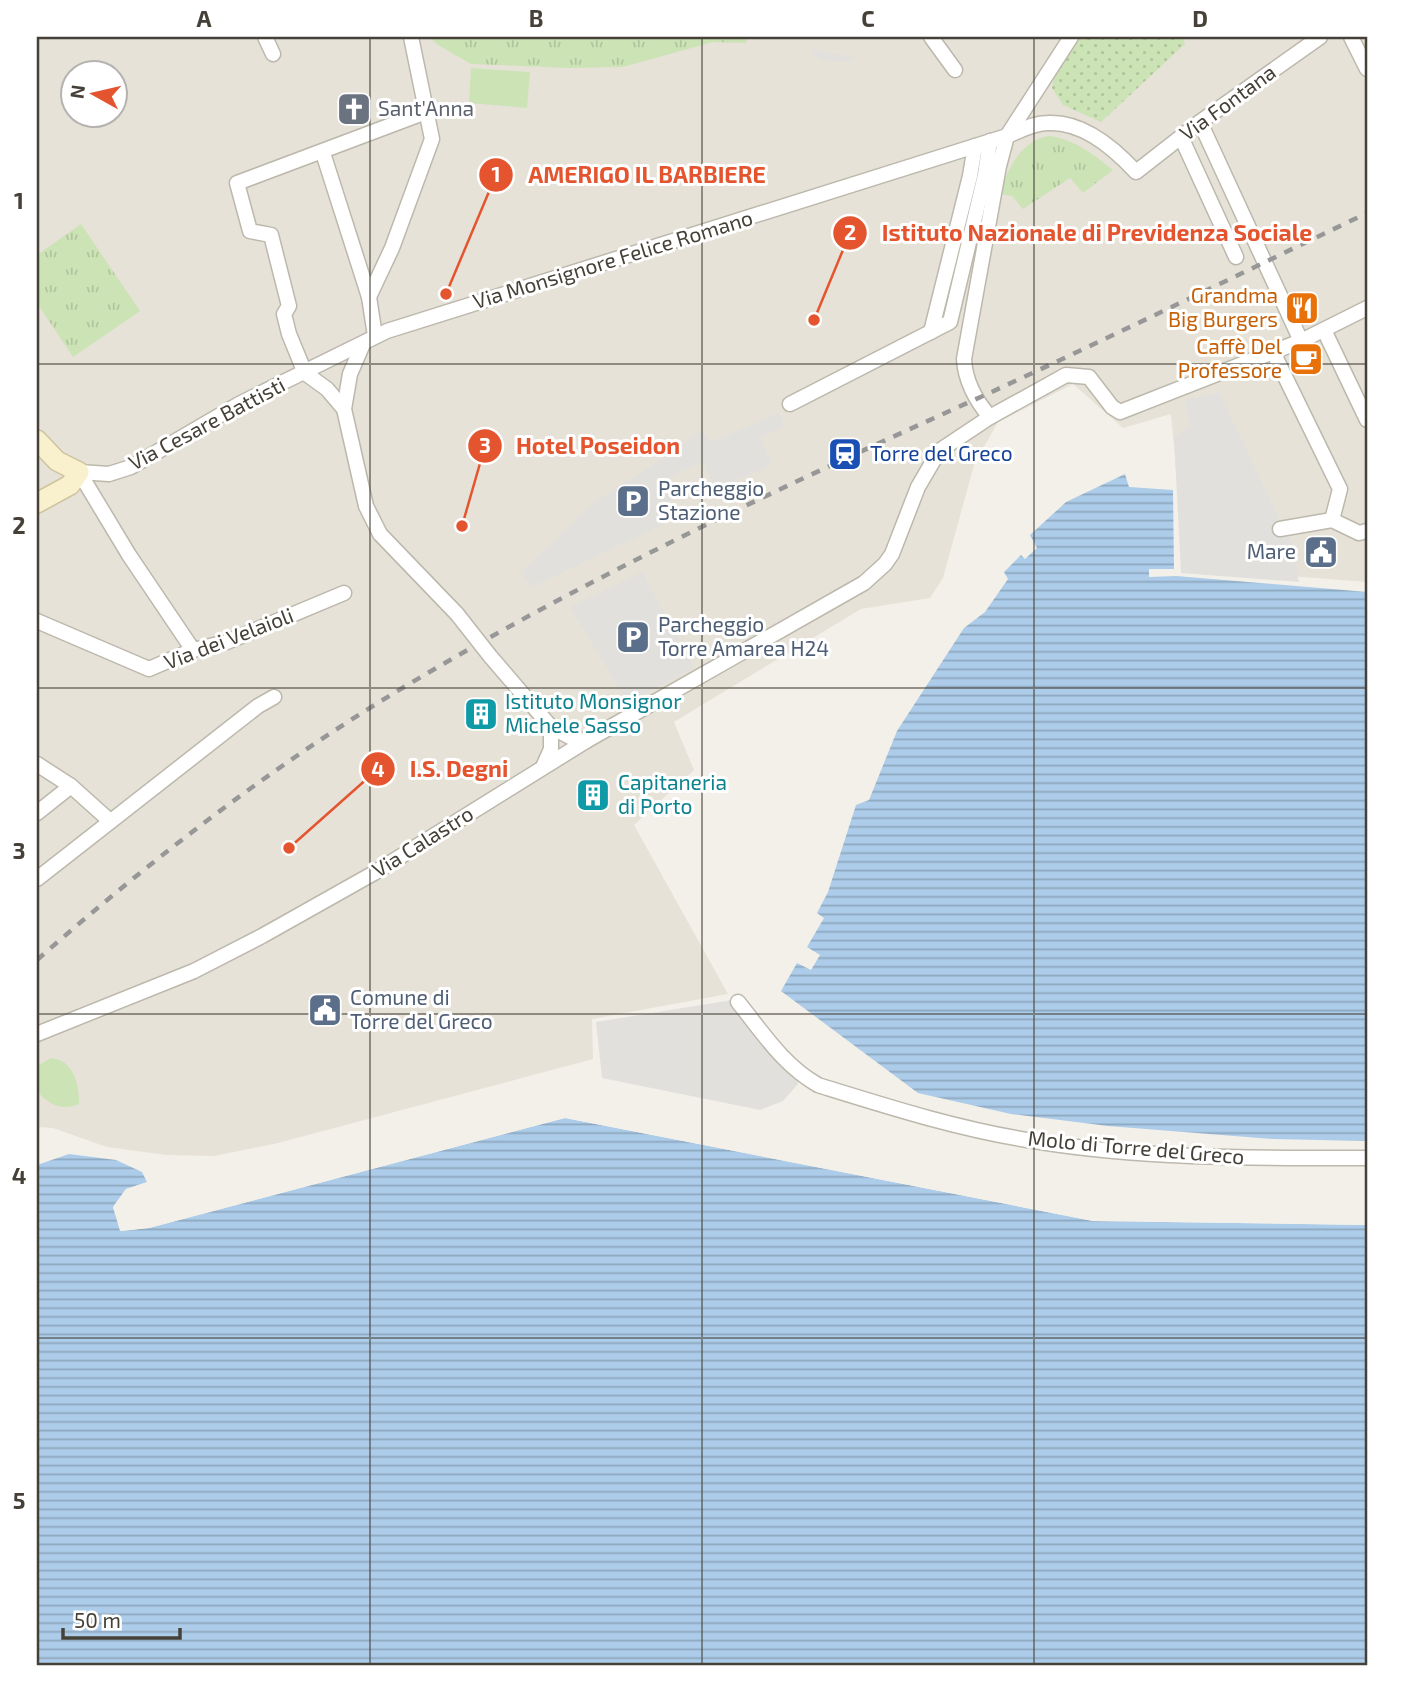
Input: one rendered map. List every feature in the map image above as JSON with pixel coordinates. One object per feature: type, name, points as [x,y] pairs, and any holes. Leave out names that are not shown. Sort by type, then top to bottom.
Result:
[{"type":"street","points":[[265,37],[273,54]]},
{"type":"street","points":[[369,297],[393,248],[432,139],[411,37]]},
{"type":"street","points":[[931,37],[955,70]]},
{"type":"street","points":[[986,412],[970,385],[964,359],[999,166],[1007,136],[1071,37]]},
{"type":"street","name":"Via Fontana","points":[[1136,172],[1200,122],[1320,37]]},
{"type":"street","points":[[1351,37],[1367,69]]},
{"type":"street","points":[[344,409],[327,389],[305,373],[284,314],[289,306],[271,235],[250,231],[237,183],[323,153],[426,112]]},
{"type":"street","name":"Via Monsignore Felice Romano","points":[[305,373],[369,340],[1007,136],[1031,126],[1049,122],[1074,127],[1115,149],[1136,172]]},
{"type":"street","points":[[1200,122],[1301,341]]},
{"type":"street","points":[[1181,137],[1236,257]]},
{"type":"street","points":[[790,404],[947,325],[953,317],[985,175],[990,141]]},
{"type":"street","points":[[931,332],[975,146]]},
{"type":"street","points":[[323,153],[369,297],[369,340],[350,374],[344,409],[366,506],[380,534],[457,614],[551,727],[572,738],[586,741]]},
{"type":"street","points":[[1332,520],[1340,489],[1273,352],[1367,308]]},
{"type":"street","points":[[1324,330],[1367,420]]},
{"type":"street","name":"Via Calastro","points":[[37,1034],[194,971],[262,936],[374,873],[586,741],[864,583],[892,554],[918,487],[939,451],[986,412],[1066,375],[1077,374],[1089,377],[1112,407],[1120,412],[1273,352]]},
{"type":"street","name":"Via Cesare Battisti","points":[[37,440],[57,461],[79,471],[109,474],[131,467],[239,404],[305,373]]},
{"type":"street","points":[[37,503],[69,485],[79,471],[123,545],[193,650]]},
{"type":"street","points":[[1280,529],[1332,520],[1359,533],[1367,531]]},
{"type":"street","name":"Via dei Velaioli","points":[[37,621],[149,669],[193,650],[227,642],[344,593]]},
{"type":"street","points":[[37,878],[274,696]]},
{"type":"street","points":[[543,767],[551,748],[551,727]]},
{"type":"street","points":[[37,764],[71,786],[110,821]]},
{"type":"street","points":[[37,813],[71,786]]},
{"type":"street","name":"Molo di Torre del Greco","points":[[738,1002],[783,1060],[818,1085],[960,1126],[1035,1142],[1105,1149],[1239,1157],[1367,1158]]},
{"type":"shaded area","points":[[37,37],[1367,37],[1367,582],[1185,568],[1171,414],[1123,428],[1073,384],[998,422],[974,465],[943,578],[930,598],[861,609],[674,722],[694,770],[634,825],[728,994],[592,1019],[593,1059],[278,1143],[214,1156],[166,1155],[107,1147],[53,1128],[37,1127]]},
{"type":"shaded area","points":[[814,49],[852,56],[853,62],[825,61],[811,54]]},
{"type":"shaded area","points":[[1219,392],[1279,518],[1288,527],[1299,582],[1181,573],[1174,437],[1190,426],[1185,400]]},
{"type":"shaded area","name":"Parcheggio Stazione","points":[[779,413],[785,426],[760,437],[772,465],[715,490],[703,462],[664,479],[672,499],[667,504],[674,519],[532,587],[521,573],[594,502],[664,458],[702,430],[708,440],[714,441]]},
{"type":"shaded area","name":"Parcheggio Torre Amarea H24","points":[[642,572],[694,668],[628,703],[570,607]]},
{"type":"shaded area","points":[[732,1000],[799,1078],[798,1084],[783,1101],[760,1110],[602,1078],[596,1022]]},
{"type":"green space","points":[[429,37],[747,37],[746,43],[713,42],[623,67],[570,68],[471,64]]},
{"type":"green space","points":[[1077,37],[1183,37],[1185,44],[1101,122],[1063,105],[1052,88],[1054,75]]},
{"type":"green space","points":[[471,68],[530,72],[527,108],[469,103]]},
{"type":"green space","points":[[1051,136],[1077,145],[1113,170],[1083,193],[1070,178],[1023,209],[1012,196],[1001,194],[1003,185],[1011,165],[1024,148],[1041,138]]},
{"type":"green space","points":[[81,224],[140,311],[73,357],[37,303],[37,255]]},
{"type":"green space","points":[[51,1058],[70,1068],[78,1089],[79,1104],[57,1106],[38,1092],[37,1066]]},
{"type":"water","points":[[1125,474],[1129,487],[1173,490],[1174,569],[1149,569],[1149,577],[1176,576],[1367,592],[1367,1141],[1273,1139],[1108,1126],[1011,1114],[918,1093],[781,991],[797,963],[811,970],[820,955],[807,947],[824,918],[817,913],[828,892],[856,805],[869,800],[897,731],[964,628],[985,612],[1008,579],[1004,572],[1021,555],[1025,559],[1037,548],[1030,535],[1066,502]]},
{"type":"water","points":[[565,1118],[1093,1221],[1367,1225],[1367,1665],[37,1665],[37,1165],[69,1154],[116,1160],[142,1172],[147,1182],[126,1189],[113,1207],[121,1231],[149,1228]]},
{"type":"pier","points":[[565,1115],[1093,1217],[1367,1222],[1367,1225],[1093,1221],[565,1118],[149,1228],[120,1231],[113,1207],[126,1189],[151,1181],[149,1185],[129,1192],[117,1208],[123,1227],[148,1225]]},
{"type":"railway","points":[[37,960],[161,856],[291,760],[381,701],[528,616],[831,465],[1081,350],[1367,213]]},
{"type":"place","name":"Sant'Anna","points":[[354,109]]},
{"type":"place","name":"AMERIGO IL BARBIERE","points":[[446,294]]},
{"type":"place","name":"Grandma Big Burgers","points":[[1302,308]]},
{"type":"place","name":"Istituto Nazionale di Previdenza Sociale","points":[[814,320]]},
{"type":"place","name":"Caffè Del Professore","points":[[1306,359]]},
{"type":"place","name":"Torre del Greco","points":[[845,454]]},
{"type":"place","name":"Parcheggio Stazione","points":[[633,501]]},
{"type":"place","name":"Hotel Poseidon","points":[[462,526]]},
{"type":"place","name":"Mare","points":[[1321,552]]},
{"type":"place","name":"Parcheggio Torre Amarea H24","points":[[633,637]]},
{"type":"place","name":"Istituto Monsignor Michele Sasso","points":[[481,714]]},
{"type":"place","name":"Capitaneria di Porto","points":[[593,795]]},
{"type":"place","name":"I.S. Degni","points":[[289,848]]},
{"type":"place","name":"Comune di Torre del Greco","points":[[325,1010]]}]
